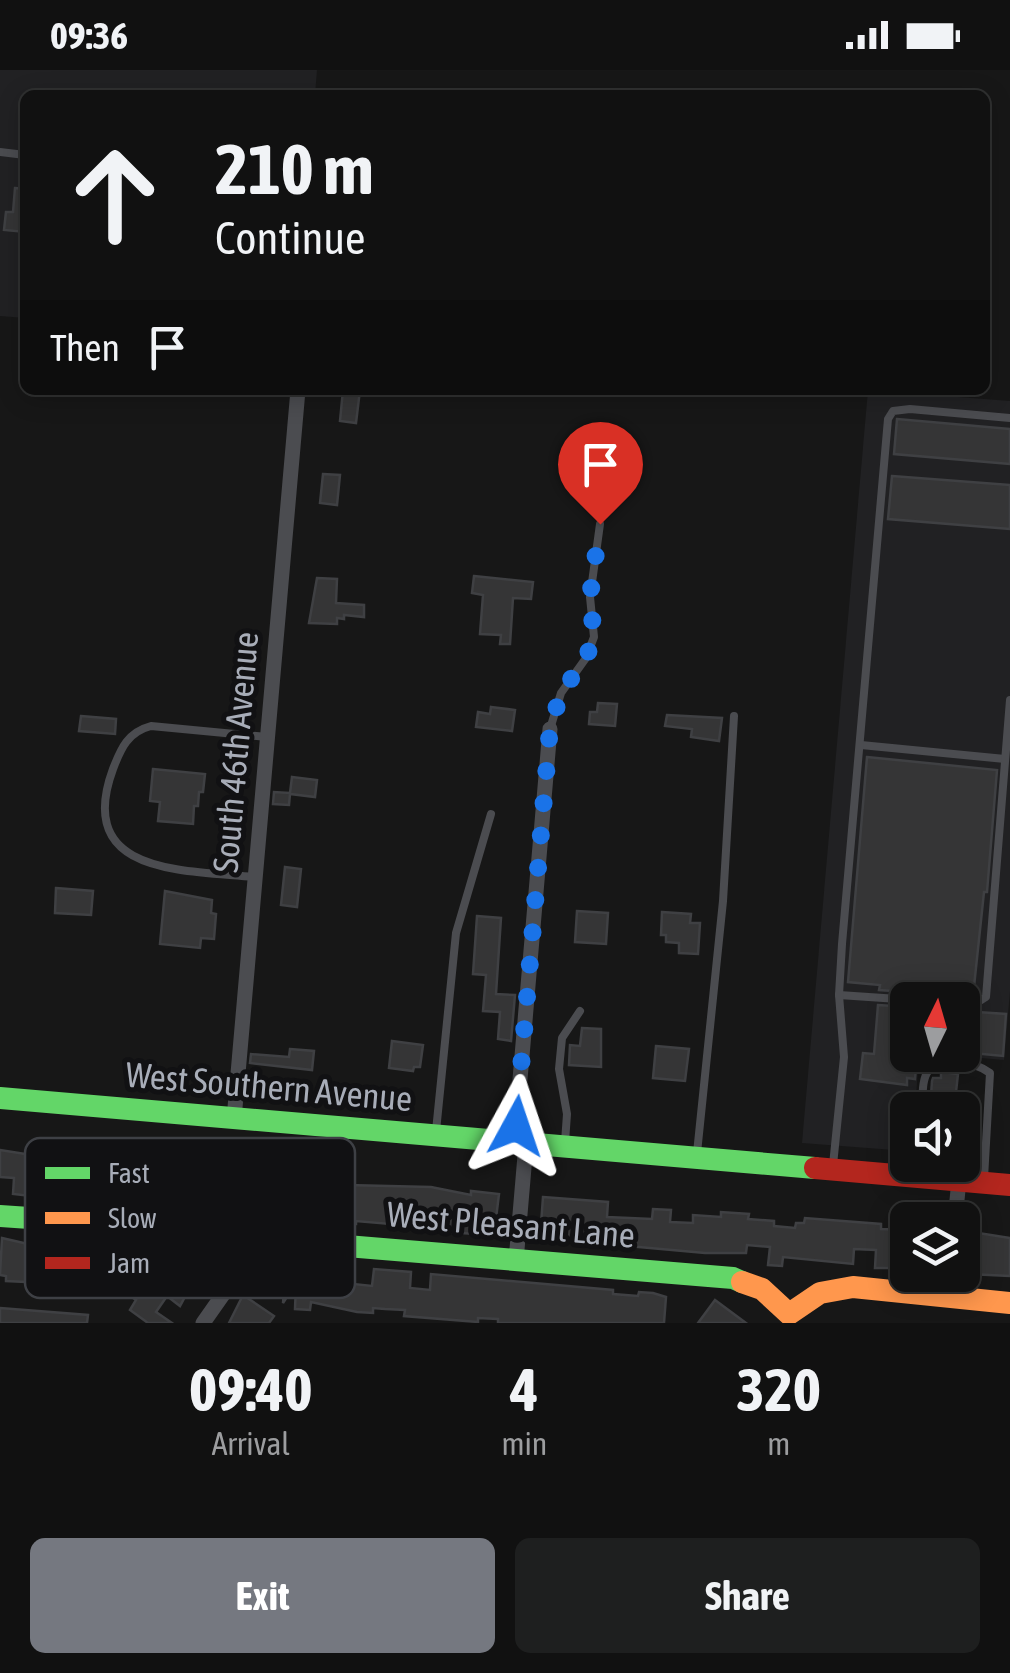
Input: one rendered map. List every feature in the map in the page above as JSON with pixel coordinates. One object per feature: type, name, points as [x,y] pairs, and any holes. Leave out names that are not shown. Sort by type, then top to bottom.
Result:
[{"type":"street","name":"South 46th Avenue","points":[[234,1119],[298,395]]},
{"type":"street","points":[[516,1260],[526,1144],[516,1126],[550,728]]},
{"type":"street","name":"West Southern Avenue","points":[[0,1098],[833,1169],[890,1170]]},
{"type":"street","name":"West Southern Avenue","points":[[980,1182],[1010,1180]]},
{"type":"street","points":[[0,1216],[25,1218]]},
{"type":"street","name":"West Pleasant Lane","points":[[355,1247],[733,1278],[762,1289],[786,1319],[820,1293],[890,1287]]},
{"type":"street","name":"West Pleasant Lane","points":[[971,1292],[1010,1303]]},
{"type":"street","points":[[203,1323],[221,1298]]},
{"type":"lane","points":[[833,1169],[844,1057],[840,996],[888,419],[893,411],[910,409],[1010,418]]},
{"type":"lane","points":[[550,728],[561,693],[586,658],[594,637],[590,597],[600,524]]},
{"type":"lane","points":[[980,1001],[986,997],[1010,700]]},
{"type":"lane","points":[[697,1157],[723,901],[734,716]]},
{"type":"lane","points":[[254,877],[164,869],[133,858],[114,842],[104,817],[109,782],[121,748],[137,730],[151,726],[267,737]]},
{"type":"lane","points":[[861,745],[1005,758]]},
{"type":"lane","points":[[436,1136],[456,934],[491,814]]},
{"type":"lane","points":[[840,996],[890,999]]},
{"type":"lane","points":[[565,1146],[567,1114],[558,1069],[562,1038],[580,1011]]},
{"type":"lane","points":[[924,1092],[925,1076],[936,1064],[981,1066],[990,1073],[984,1182]]},
{"type":"shaded area","points":[[0,70],[317,70],[315,90],[20,90],[20,318],[0,316]]},
{"type":"shaded area","points":[[868,395],[1010,401],[1010,991],[1004,1060],[980,1058],[980,982],[890,982],[890,1072],[918,1072],[916,1092],[890,1092],[890,1150],[802,1143]]},
{"type":"building","points":[[15,188],[20,188],[20,232],[4,230],[6,212],[13,212]]},
{"type":"building","points":[[343,395],[359,395],[356,423],[340,421]]},
{"type":"building","points":[[897,419],[1010,429],[1010,464],[894,454]]},
{"type":"building","points":[[323,474],[340,475],[337,505],[320,503]]},
{"type":"building","points":[[892,476],[1010,485],[1010,529],[888,519]]},
{"type":"building","points":[[474,576],[533,582],[531,599],[513,598],[510,644],[500,644],[501,635],[480,634],[483,595],[472,593]]},
{"type":"building","points":[[317,578],[337,579],[336,603],[364,605],[364,617],[344,615],[344,619],[337,618],[337,624],[309,623]]},
{"type":"building","points":[[598,703],[617,704],[615,726],[589,724],[590,712],[597,712]]},
{"type":"building","points":[[491,707],[515,710],[512,731],[476,727],[478,712],[490,714]]},
{"type":"building","points":[[667,715],[722,718],[719,741],[691,737],[692,729],[665,726]]},
{"type":"building","points":[[81,716],[116,719],[115,734],[79,731]]},
{"type":"building","points":[[867,757],[997,770],[974,982],[890,982],[890,991],[879,990],[880,985],[848,982]]},
{"type":"building","points":[[153,769],[205,774],[203,792],[199,792],[198,806],[194,806],[193,824],[158,821],[160,802],[150,801]]},
{"type":"building","points":[[292,777],[317,780],[315,797],[290,794],[289,805],[273,804],[274,792],[290,793]]},
{"type":"building","points":[[285,867],[301,869],[297,907],[281,905]]},
{"type":"building","points":[[56,888],[93,891],[91,915],[55,913]]},
{"type":"building","points":[[165,891],[212,900],[211,913],[216,914],[214,939],[201,938],[200,948],[160,944]]},
{"type":"building","points":[[577,911],[608,913],[606,944],[575,942]]},
{"type":"building","points":[[662,912],[691,914],[690,923],[700,923],[698,954],[679,953],[679,943],[666,942],[666,935],[661,935]]},
{"type":"building","points":[[477,916],[501,918],[496,994],[515,995],[511,1041],[498,1039],[500,1012],[483,1011],[486,975],[473,974]]},
{"type":"building","points":[[878,1005],[890,1006],[890,1072],[916,1072],[915,1079],[907,1078],[907,1085],[860,1079],[863,1053],[874,1054]]},
{"type":"building","points":[[980,1012],[1006,1014],[1003,1056],[980,1054]]},
{"type":"building","points":[[582,1028],[601,1029],[601,1067],[569,1065],[570,1045],[580,1046]]},
{"type":"building","points":[[392,1041],[423,1045],[420,1067],[413,1071],[389,1068]]},
{"type":"building","points":[[656,1046],[689,1049],[685,1081],[653,1078]]},
{"type":"building","points":[[290,1049],[314,1051],[312,1070],[250,1063],[251,1054],[289,1057]]},
{"type":"building","points":[[941,1072],[958,1074],[956,1092],[931,1092],[933,1078],[941,1078]]},
{"type":"building","points":[[0,1150],[25,1154],[25,1195],[13,1194],[14,1178],[0,1177]]},
{"type":"building","points":[[355,1185],[499,1194],[494,1235],[444,1232],[446,1215],[426,1213],[425,1227],[356,1224]]},
{"type":"building","points":[[543,1197],[608,1202],[607,1217],[652,1219],[653,1209],[671,1210],[670,1222],[693,1223],[693,1215],[721,1217],[721,1212],[749,1214],[748,1219],[795,1228],[805,1218],[881,1224],[881,1229],[890,1229],[890,1268],[875,1268],[876,1250],[854,1249],[853,1264],[783,1257],[782,1266],[768,1265],[770,1247],[747,1245],[746,1253],[705,1253],[540,1238]]},
{"type":"building","points":[[980,1233],[1010,1238],[1010,1276],[980,1275]]},
{"type":"building","points":[[2,1238],[25,1243],[25,1282],[6,1281],[6,1276],[0,1275]]},
{"type":"building","points":[[374,1269],[411,1272],[410,1288],[430,1290],[431,1274],[666,1297],[664,1323],[498,1323],[498,1319],[478,1318],[478,1322],[404,1316],[405,1310],[373,1308],[373,1313],[357,1312],[311,1302],[310,1310],[295,1309],[295,1298],[355,1298],[355,1284],[372,1286]]},
{"type":"building","points":[[133,1298],[166,1298],[156,1312],[172,1323],[148,1323],[130,1310],[136,1300]]},
{"type":"building","points":[[242,1298],[274,1316],[269,1323],[229,1323]]},
{"type":"building","points":[[715,1300],[746,1323],[698,1323]]},
{"type":"building","points":[[0,1308],[88,1315],[87,1323],[0,1323]]},
{"type":"traffic: fast","points":[[0,1098],[815,1168]]},
{"type":"traffic: fast","points":[[0,1216],[25,1218]]},
{"type":"traffic: fast","points":[[355,1247],[733,1278],[742,1282]]},
{"type":"traffic: slow","points":[[742,1282],[762,1289],[789,1314],[820,1293],[853,1287],[1010,1303]]},
{"type":"traffic: jam","points":[[815,1168],[1010,1185]]},
{"type":"route","points":[[516,1126],[550,728],[561,693],[586,658],[594,637],[590,597],[600,524]]}]
